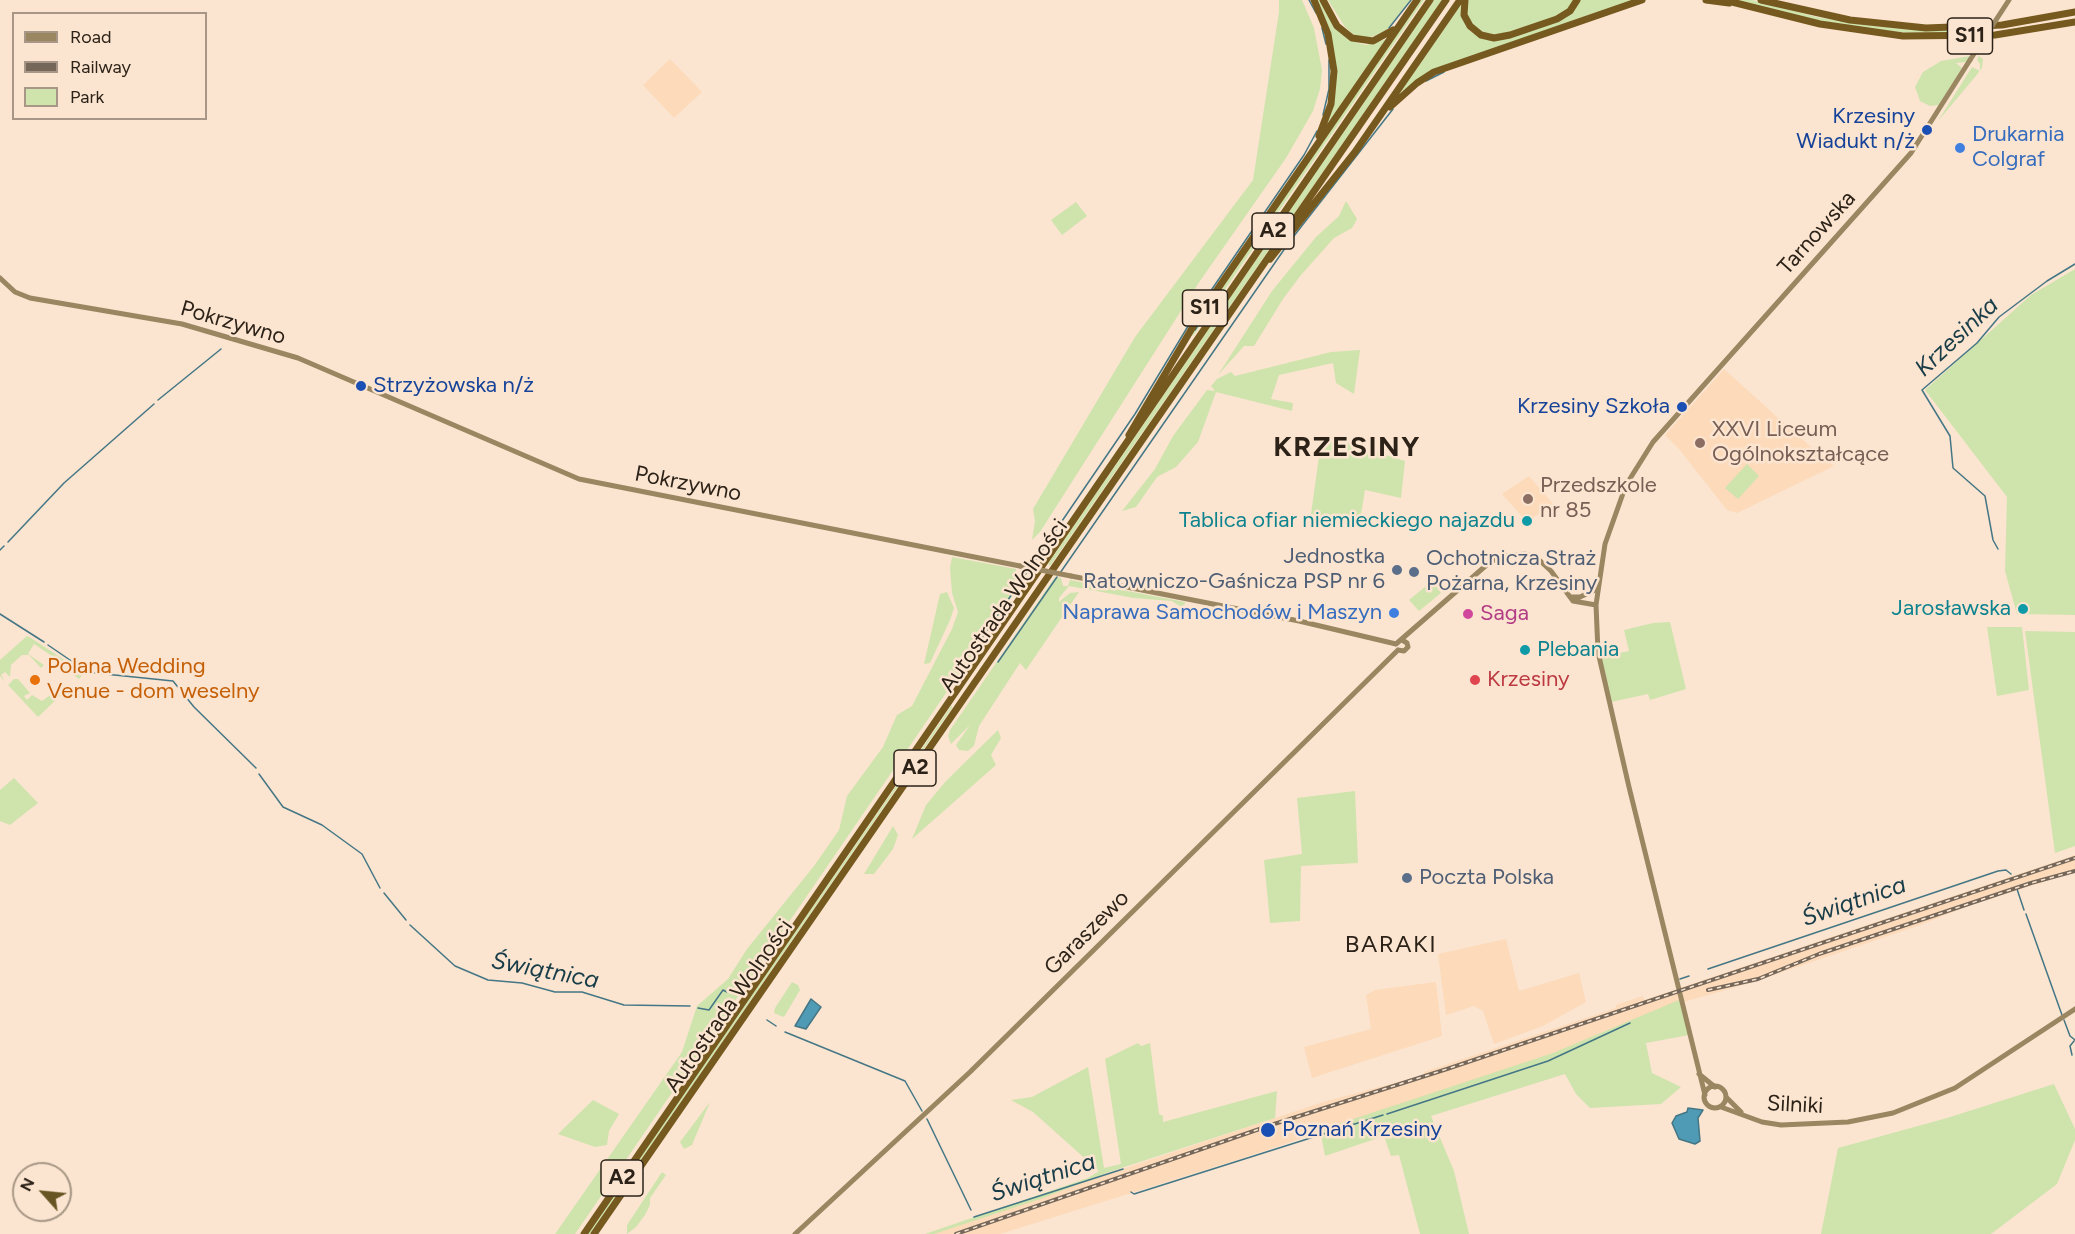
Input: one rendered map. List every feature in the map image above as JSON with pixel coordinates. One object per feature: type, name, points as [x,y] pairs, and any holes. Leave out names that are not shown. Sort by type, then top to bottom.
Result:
[{"type":"highway","points":[[1305,162],[1325,122],[1334,80],[1329,39],[1314,0]]},
{"type":"highway","points":[[1323,0],[1341,30],[1352,39],[1366,42],[1389,34],[1415,2]]},
{"type":"highway","name":"Autostrada Wolności","points":[[584,1234],[1430,0]]},
{"type":"highway","name":"Autostrada Wolności","points":[[594,1234],[1446,0]]},
{"type":"highway","points":[[1371,129],[1460,0]]},
{"type":"highway","points":[[1465,0],[1464,15],[1470,26],[1481,35],[1494,38],[1514,34],[1561,17],[1572,8],[1577,0]]},
{"type":"highway","name":"S11","points":[[1250,281],[1334,179],[1371,129],[1401,96],[1434,72],[1642,0]]},
{"type":"highway","name":"S11","points":[[1707,0],[1735,3],[1829,26],[1903,36],[1995,35],[2075,22]]},
{"type":"highway","points":[[1724,0],[1735,3]]},
{"type":"highway","name":"S11","points":[[1761,0],[1850,20],[1918,27],[2002,25],[2075,12]]},
{"type":"highway","name":"S11","points":[[1115,462],[1188,333],[1415,2]]},
{"type":"street","name":"Tarnowska","points":[[1699,1074],[1629,788],[1596,634],[1597,589],[1609,529],[1631,476],[1648,449],[1673,417],[1911,153],[2009,0]]},
{"type":"street","name":"Pokrzywno","points":[[0,278],[15,292],[30,298],[182,324],[298,358],[579,479],[1288,619],[1397,647]]},
{"type":"street","points":[[1402,640],[1407,643],[1408,647],[1404,651],[1397,647],[1402,640],[1495,559],[1518,554],[1536,557],[1546,564],[1576,602],[1596,605]]},
{"type":"street","points":[[1570,597],[1580,597],[1597,589]]},
{"type":"street","name":"Garaszewo","points":[[795,1234],[970,1072],[1397,647]]},
{"type":"street","name":"Silniki","points":[[1721,1107],[1762,1122],[1781,1125],[1848,1122],[1893,1113],[1955,1088],[2075,1010]]},
{"type":"street","points":[[1699,1074],[1715,1087],[1723,1090],[1726,1097],[1721,1107],[1710,1107],[1705,1100],[1699,1074]]},
{"type":"street","points":[[1705,1095],[1708,1090],[1715,1087]]},
{"type":"street","name":"Silniki","points":[[1726,1097],[1742,1113]]},
{"type":"shaded area","points":[[670,59],[702,92],[674,118],[643,85]]},
{"type":"shaded area","points":[[1724,369],[1834,466],[1737,513],[1727,510],[1679,449],[1665,435]]},
{"type":"shaded area","name":"Przedszkole nr 85","points":[[1529,476],[1553,504],[1527,522],[1502,494]]},
{"type":"shaded area","points":[[2075,855],[2075,872],[1978,902],[1920,925],[1753,982],[1673,1005],[1556,1053],[1243,1158],[1000,1234],[928,1234],[1323,1102],[1424,1075],[1424,1072],[1616,1008],[1616,1005],[1643,996],[1644,1000]]},
{"type":"shaded area","points":[[1506,939],[1519,991],[1579,973],[1586,1002],[1543,1026],[1494,1044],[1483,1011],[1474,1006],[1446,1015],[1438,954]]},
{"type":"shaded area","points":[[1436,982],[1442,1036],[1312,1078],[1304,1047],[1371,1029],[1366,995],[1375,990]]},
{"type":"green space","points":[[1279,0],[1302,0],[1314,28],[1322,70],[1320,89],[1313,111],[1286,158],[1200,281],[1040,532],[1032,540],[1035,521],[1033,509],[1135,337],[1253,180]]},
{"type":"green space","points":[[1316,0],[1320,0],[1337,30],[1351,41],[1366,45],[1387,39],[1325,130],[1335,63]]},
{"type":"green space","points":[[1328,0],[1410,0],[1388,29],[1366,38],[1354,35],[1345,27]]},
{"type":"green space","points":[[1420,0],[1424,0],[1193,336],[1191,334]]},
{"type":"green space","points":[[1434,0],[1442,0],[1050,566],[1048,564]]},
{"type":"green space","points":[[1467,0],[1574,0],[1568,9],[1557,17],[1498,35],[1487,35],[1476,29],[1467,15]]},
{"type":"green space","points":[[1580,0],[1634,0],[1420,78],[1399,94],[1462,3],[1466,25],[1470,31],[1483,39],[1494,41],[1554,23]]},
{"type":"green space","points":[[1737,0],[1752,0],[1817,17],[1873,26],[1928,30],[1987,29],[1984,32],[1911,33],[1872,30],[1817,20]]},
{"type":"green space","points":[[1970,56],[1966,62],[1956,63],[1962,68],[1939,105],[1930,106],[1920,101],[1915,87],[1923,72],[1941,61]]},
{"type":"green space","points":[[1979,56],[1983,59],[1980,71],[1980,64],[1977,60]]},
{"type":"green space","points":[[1972,67],[1980,71],[1975,77],[1938,121]]},
{"type":"green space","points":[[1346,201],[1357,219],[1352,228],[1334,238],[1301,275],[1254,346],[1244,346],[1218,375],[1272,291],[1316,237],[1339,216]]},
{"type":"green space","points":[[1076,202],[1087,216],[1062,235],[1051,220]]},
{"type":"green space","points":[[2075,269],[2075,615],[2017,614],[2005,571],[2007,497],[1925,390],[2031,295]]},
{"type":"green space","points":[[1360,350],[1354,394],[1336,383],[1333,363],[1279,375],[1271,399],[1293,403],[1292,411],[1216,392],[1198,442],[1176,467],[1157,477],[1136,507],[1122,511],[1155,469],[1173,436],[1207,390],[1215,391],[1211,386],[1217,379],[1231,372],[1235,376],[1331,352]]},
{"type":"green space","points":[[1322,435],[1405,461],[1401,498],[1365,490],[1359,527],[1311,514]]},
{"type":"green space","points":[[1747,464],[1759,476],[1738,499],[1725,488]]},
{"type":"green space","points":[[952,557],[1016,569],[1016,577],[1020,577],[1027,571],[976,647],[1029,572],[575,1234],[555,1234],[682,1052],[697,1006],[728,979],[747,949],[814,866],[839,830],[847,796],[883,747],[897,715],[912,706],[952,629],[958,612],[952,593],[950,568]]},
{"type":"green space","points":[[1055,577],[1061,578],[1063,586],[1068,586],[1070,580],[1185,602],[1185,604],[1181,607],[1172,601],[1134,598],[1069,586],[1059,598],[1059,602],[1070,593],[1079,592],[1026,670],[1020,663],[979,726],[974,746],[968,751],[959,750],[956,745],[970,725],[951,744],[948,736],[950,730]]},
{"type":"green space","points":[[1432,581],[1441,593],[1419,611],[1409,600]]},
{"type":"green space","points":[[947,592],[954,608],[930,663],[924,664],[940,594]]},
{"type":"green space","points":[[1670,622],[1686,689],[1650,700],[1648,694],[1611,702],[1600,657],[1629,651],[1624,630],[1653,623]]},
{"type":"green space","points":[[1987,627],[2022,627],[2029,690],[1997,696]]},
{"type":"green space","points":[[2025,631],[2075,632],[2075,846],[2055,853]]},
{"type":"green space","points":[[27,636],[84,673],[79,679],[71,673],[73,670],[34,644],[28,654],[44,665],[41,668],[29,655],[22,655],[11,665],[10,677],[5,672],[1,675],[5,682],[0,676],[0,660]]},
{"type":"green space","points":[[14,679],[18,679],[30,693],[24,696],[27,700],[32,695],[42,701],[56,691],[61,695],[38,717],[8,685]]},
{"type":"green space","points":[[952,705],[590,1234],[587,1234]]},
{"type":"green space","points":[[998,730],[1001,738],[991,755],[996,765],[912,839],[926,805],[946,781]]},
{"type":"green space","points":[[14,778],[38,803],[10,825],[0,821],[0,790]]},
{"type":"green space","points":[[1355,791],[1358,863],[1301,866],[1300,921],[1270,923],[1264,860],[1302,854],[1297,798]]},
{"type":"green space","points":[[893,826],[898,835],[893,849],[874,874],[864,874]]},
{"type":"green space","points":[[792,982],[798,985],[800,990],[784,1017],[774,1013],[775,1008]]},
{"type":"green space","points":[[1679,1000],[1689,1035],[1646,1043],[1652,1073],[1681,1087],[1661,1104],[1590,1108],[1576,1094],[1565,1074],[1431,1116],[1454,1171],[1469,1234],[1420,1234],[1399,1155],[1391,1156],[1384,1136],[1325,1156],[1320,1130],[1553,1053]]},
{"type":"green space","points":[[1138,1043],[1141,1046],[1150,1043],[1159,1114],[1163,1116],[1163,1122],[1277,1091],[1275,1118],[1109,1172],[1043,1198],[934,1234],[925,1234],[1088,1178],[1099,1171],[1033,1112],[1011,1100],[1032,1097],[1088,1067],[1104,1168],[1121,1164],[1105,1059]]},
{"type":"green space","points":[[2054,1084],[2075,1129],[2075,1140],[2057,1184],[1991,1234],[1821,1234],[1838,1148],[1947,1118]]},
{"type":"green space","points":[[593,1100],[619,1114],[609,1131],[607,1145],[595,1147],[558,1134]]},
{"type":"green space","points":[[710,1102],[692,1145],[684,1149],[680,1142]]},
{"type":"green space","points":[[662,1172],[666,1175],[650,1198],[650,1205],[645,1215],[627,1234],[627,1225]]},
{"type":"water","points":[[811,999],[821,1007],[806,1029],[795,1026]]},
{"type":"water","points":[[1688,1108],[1703,1110],[1698,1118],[1700,1141],[1695,1144],[1679,1139],[1672,1123],[1676,1116],[1687,1112]]},
{"type":"waterway","points":[[1309,0],[1316,13]]},
{"type":"waterway","points":[[1389,28],[1411,0]]},
{"type":"waterway","points":[[1322,28],[1326,44]]},
{"type":"waterway","points":[[1323,115],[1329,89],[1329,60]]},
{"type":"waterway","points":[[1426,81],[1444,72]]},
{"type":"waterway","points":[[1060,573],[1290,241],[1393,109]]},
{"type":"waterway","points":[[1032,565],[1135,414],[1199,308],[1304,155],[1317,131]]},
{"type":"waterway","name":"Krzesinka","points":[[1998,549],[1993,540],[1985,496],[1953,468],[1950,436],[1922,390],[1977,343],[1999,317],[2047,281],[2075,264]]},
{"type":"waterway","points":[[1195,330],[1211,306]]},
{"type":"waterway","points":[[158,400],[221,349]]},
{"type":"waterway","points":[[8,542],[64,483],[154,404]]},
{"type":"waterway","points":[[0,550],[4,546]]},
{"type":"waterway","points":[[976,647],[1029,569]]},
{"type":"waterway","points":[[998,662],[1057,577]]},
{"type":"waterway","name":"Świątnica","points":[[0,614],[44,642]]},
{"type":"waterway","name":"Świątnica","points":[[48,645],[86,671]]},
{"type":"waterway","name":"Świątnica","points":[[95,673],[173,681],[194,707],[256,768]]},
{"type":"waterway","name":"Świątnica","points":[[259,774],[283,807],[322,825],[362,854],[380,888]]},
{"type":"waterway","name":"Świątnica","points":[[1708,969],[1998,871],[2006,870],[2011,874]]},
{"type":"waterway","name":"Świątnica","points":[[2017,889],[2024,910]]},
{"type":"waterway","name":"Świątnica","points":[[384,893],[406,920]]},
{"type":"waterway","name":"Świątnica","points":[[2026,914],[2062,1015]]},
{"type":"waterway","name":"Świątnica","points":[[410,925],[455,966],[488,980],[522,983],[555,992],[582,992],[624,1005],[690,1006]]},
{"type":"waterway","name":"Świątnica","points":[[1680,979],[1689,976]]},
{"type":"waterway","name":"Świątnica","points":[[698,1008],[709,1010],[723,990],[727,992]]},
{"type":"waterway","name":"Świątnica","points":[[767,1020],[776,1026]]},
{"type":"waterway","name":"Świątnica","points":[[2064,1020],[2070,1036],[2075,1040]]},
{"type":"waterway","name":"Świątnica","points":[[1387,1114],[1548,1061],[1630,1023]]},
{"type":"waterway","name":"Świątnica","points":[[785,1032],[905,1081],[922,1111]]},
{"type":"waterway","points":[[2072,1055],[2070,1046],[2074,1041]]},
{"type":"waterway","name":"Świątnica","points":[[1131,1192],[1134,1194],[1383,1115]]},
{"type":"waterway","name":"Świątnica","points":[[927,1119],[971,1210]]},
{"type":"waterway","name":"Świątnica","points":[[974,1217],[1123,1169]]},
{"type":"railway","points":[[956,1234],[1271,1125],[1447,1069],[2075,858]]},
{"type":"railway","points":[[1708,990],[1758,979],[1819,954],[2031,883],[2075,871]]},
{"type":"place","name":"Krzesiny Wiadukt n/ż","points":[[1927,130]]},
{"type":"place","name":"Drukarnia Colgraf","points":[[1960,148]]},
{"type":"place","name":"Strzyżowska n/ż","points":[[361,386]]},
{"type":"place","name":"Krzesiny Szkoła","points":[[1682,407]]},
{"type":"place","name":"XXVI Liceum Ogólnokształcące","points":[[1700,443]]},
{"type":"place","name":"Przedszkole nr 85","points":[[1528,499]]},
{"type":"place","name":"Tablica ofiar niemieckiego najazdu","points":[[1527,521]]},
{"type":"place","name":"Jednostka Ratowniczo-Gaśnicza PSP nr 6","points":[[1397,570]]},
{"type":"place","name":"Ochotnicza Straż Pożarna, Krzesiny","points":[[1414,572]]},
{"type":"place","name":"Jarosławska","points":[[2023,609]]},
{"type":"place","name":"Naprawa Samochodów i Maszyn","points":[[1394,613]]},
{"type":"place","name":"Saga","points":[[1468,614]]},
{"type":"place","name":"Plebania","points":[[1525,650]]},
{"type":"place","name":"Polana Wedding Venue - dom weselny","points":[[35,680]]},
{"type":"place","name":"Krzesiny","points":[[1475,680]]},
{"type":"place","name":"Poczta Polska","points":[[1407,878]]},
{"type":"place","name":"Poznań Krzesiny","points":[[1268,1130]]},
{"type":"district","name":"KRZESINY","points":[[1347,448]]},
{"type":"district","name":"BARAKI","points":[[1391,945]]}]
